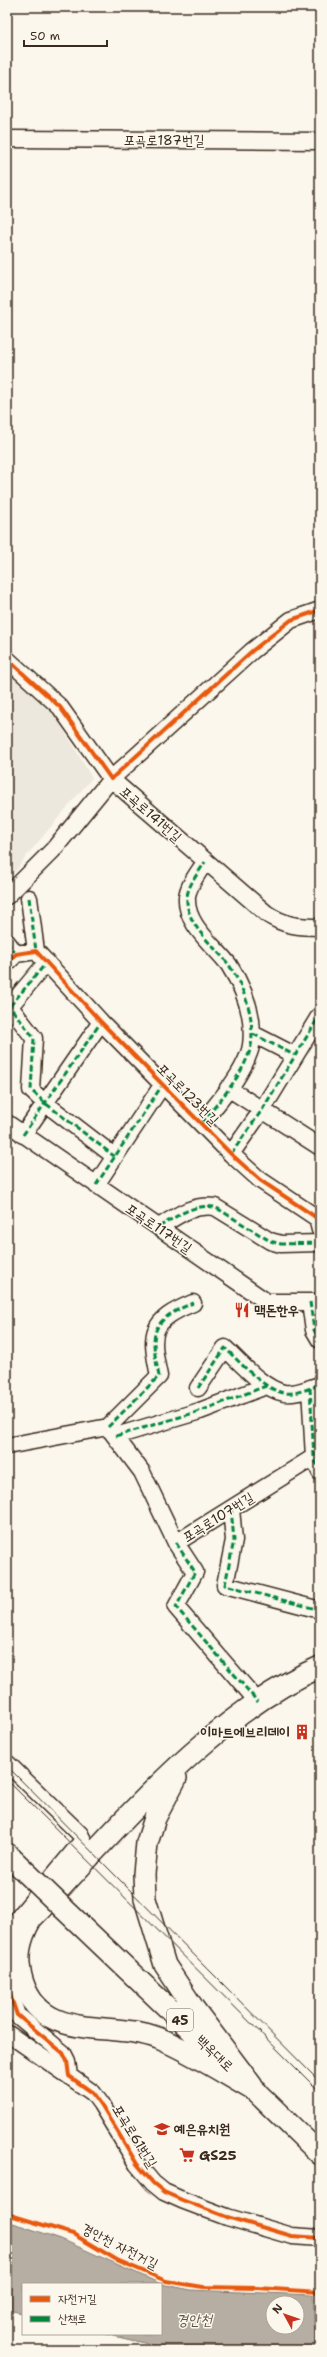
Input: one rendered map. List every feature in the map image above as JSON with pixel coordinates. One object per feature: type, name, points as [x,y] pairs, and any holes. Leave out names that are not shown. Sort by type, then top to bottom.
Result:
[{"type":"main road","points":[[257,2092],[157,2038],[132,2032],[66,2025],[50,2018],[36,2006],[25,1991],[18,1970],[18,1951],[22,1936],[31,1919],[196,1750],[258,1702],[317,1670]]},
{"type":"main road","points":[[196,1750],[170,1788],[155,1818],[148,1842],[144,1874],[145,1899],[165,1965],[194,2009],[257,2092]]},
{"type":"main road","name":"백옥대로","points":[[7,1854],[320,2154]]},
{"type":"street","name":"포곡로187번길","points":[[7,139],[320,141]]},
{"type":"street","points":[[7,659],[60,707],[111,779],[252,651],[291,620],[320,610]]},
{"type":"street","name":"포곡로141번길","points":[[7,896],[53,850],[111,779],[205,862],[279,923],[293,927],[320,928]]},
{"type":"street","points":[[202,1123],[240,1072],[250,1053],[253,1034],[249,1006],[241,985],[228,964],[203,936],[190,914],[187,896],[190,885],[205,862]]},
{"type":"street","points":[[29,898],[42,956],[9,1005],[34,1038],[31,1090],[45,1103],[114,1156]]},
{"type":"street","points":[[10,953],[42,956]]},
{"type":"street","name":"포곡로123번길","points":[[42,956],[101,1022],[231,1154],[260,1180],[317,1218],[320,1230]]},
{"type":"street","points":[[231,1154],[262,1110],[294,1055],[320,1016]]},
{"type":"street","points":[[23,1135],[101,1022]]},
{"type":"street","points":[[253,1034],[294,1055]]},
{"type":"street","points":[[96,1185],[163,1084]]},
{"type":"street","points":[[228,1088],[320,1147]]},
{"type":"street","name":"포곡로117번길","points":[[7,1123],[267,1302],[315,1302]]},
{"type":"street","points":[[159,1227],[185,1211],[204,1206],[215,1207],[270,1241],[281,1244],[320,1243]]},
{"type":"street","points":[[315,1302],[314,1330],[320,1340]]},
{"type":"street","points":[[112,1432],[159,1376],[152,1344],[154,1333],[162,1321],[172,1312],[193,1303]]},
{"type":"street","points":[[198,1388],[225,1348],[266,1386],[284,1393],[297,1392],[315,1387],[318,1462]]},
{"type":"street","points":[[7,1446],[112,1432],[200,1411],[266,1386]]},
{"type":"street","name":"포곡로107번길","points":[[112,1432],[152,1489],[176,1543],[231,1509],[318,1462]]},
{"type":"street","points":[[231,1509],[234,1540],[225,1585],[320,1610]]},
{"type":"street","points":[[176,1543],[195,1572],[176,1607],[258,1702]]},
{"type":"street","points":[[7,1763],[80,1834],[82,1840],[18,1918],[7,1944]]},
{"type":"street","points":[[7,1986],[17,2015],[63,2053],[68,2061],[68,2076]]},
{"type":"street","name":"포곡로61번길","points":[[7,2033],[92,2093],[101,2104],[137,2164],[153,2183],[164,2192],[227,2217],[292,2236],[320,2238]]},
{"type":"shaded area","points":[[7,671],[55,714],[92,778],[28,854],[7,883]]},
{"type":"water","name":"경안천","points":[[7,2221],[61,2239],[159,2283],[22,2283],[22,2313],[7,2310]]},
{"type":"water","name":"경안천","points":[[162,2284],[191,2290],[313,2295],[315,2350],[174,2350],[109,2335],[162,2335]]},
{"type":"waterway","name":"경안천","points":[[288,2335],[320,2337]]},
{"type":"tram line","points":[[7,1766],[320,2082]]},
{"type":"tram line","points":[[7,1780],[320,2092]]},
{"type":"marked path","points":[[202,1123],[240,1072],[249,1053],[252,1037],[250,1013],[246,998],[237,978],[223,957],[195,926],[188,907],[187,897],[189,888],[205,862]]},
{"type":"marked path","points":[[29,898],[36,951]]},
{"type":"marked path","points":[[7,942],[16,954]]},
{"type":"marked path","points":[[10,1006],[47,962],[45,960]]},
{"type":"marked path","points":[[7,1003],[34,1038],[31,1090],[45,1103],[114,1156]]},
{"type":"marked path","points":[[231,1154],[262,1110],[320,1015]]},
{"type":"marked path","points":[[23,1135],[101,1022]]},
{"type":"marked path","points":[[253,1034],[294,1055]]},
{"type":"marked path","points":[[96,1185],[163,1084]]},
{"type":"marked path","points":[[159,1227],[192,1209],[199,1207],[215,1207],[270,1241],[281,1244],[320,1243]]},
{"type":"marked path","points":[[310,1302],[314,1330],[320,1340]]},
{"type":"marked path","points":[[108,1427],[159,1376],[154,1349],[156,1330],[168,1316],[193,1303]]},
{"type":"marked path","points":[[198,1388],[225,1348],[260,1381],[276,1390],[284,1393],[293,1393],[320,1385]]},
{"type":"marked path","points":[[116,1436],[200,1411],[266,1386]]},
{"type":"marked path","points":[[310,1388],[314,1457],[320,1472]]},
{"type":"marked path","points":[[231,1509],[234,1540],[225,1585],[320,1610]]},
{"type":"marked path","points":[[176,1543],[195,1572],[176,1607],[258,1702]]},
{"type":"cycle path","points":[[7,659],[60,707],[111,779],[252,651],[291,620],[320,610]]},
{"type":"cycle path","points":[[7,963],[16,954],[36,951],[101,1022],[231,1154],[260,1180],[317,1218],[320,1230]]},
{"type":"cycle path","points":[[7,1986],[17,2015],[63,2053],[67,2061],[69,2076],[93,2093],[137,2164],[153,2183],[164,2192],[227,2217],[292,2236],[320,2238]]},
{"type":"cycle path","name":"경안천 자전거길","points":[[7,2214],[73,2234],[117,2260],[166,2281],[203,2287],[257,2288],[320,2292]]},
{"type":"place","name":"맥돈한우","points":[[242,1310]]},
{"type":"place","name":"이마트에브리데이","points":[[302,1732]]},
{"type":"place","name":"예은유치원","points":[[162,2129]]},
{"type":"place","name":"GS25","points":[[187,2155]]}]
